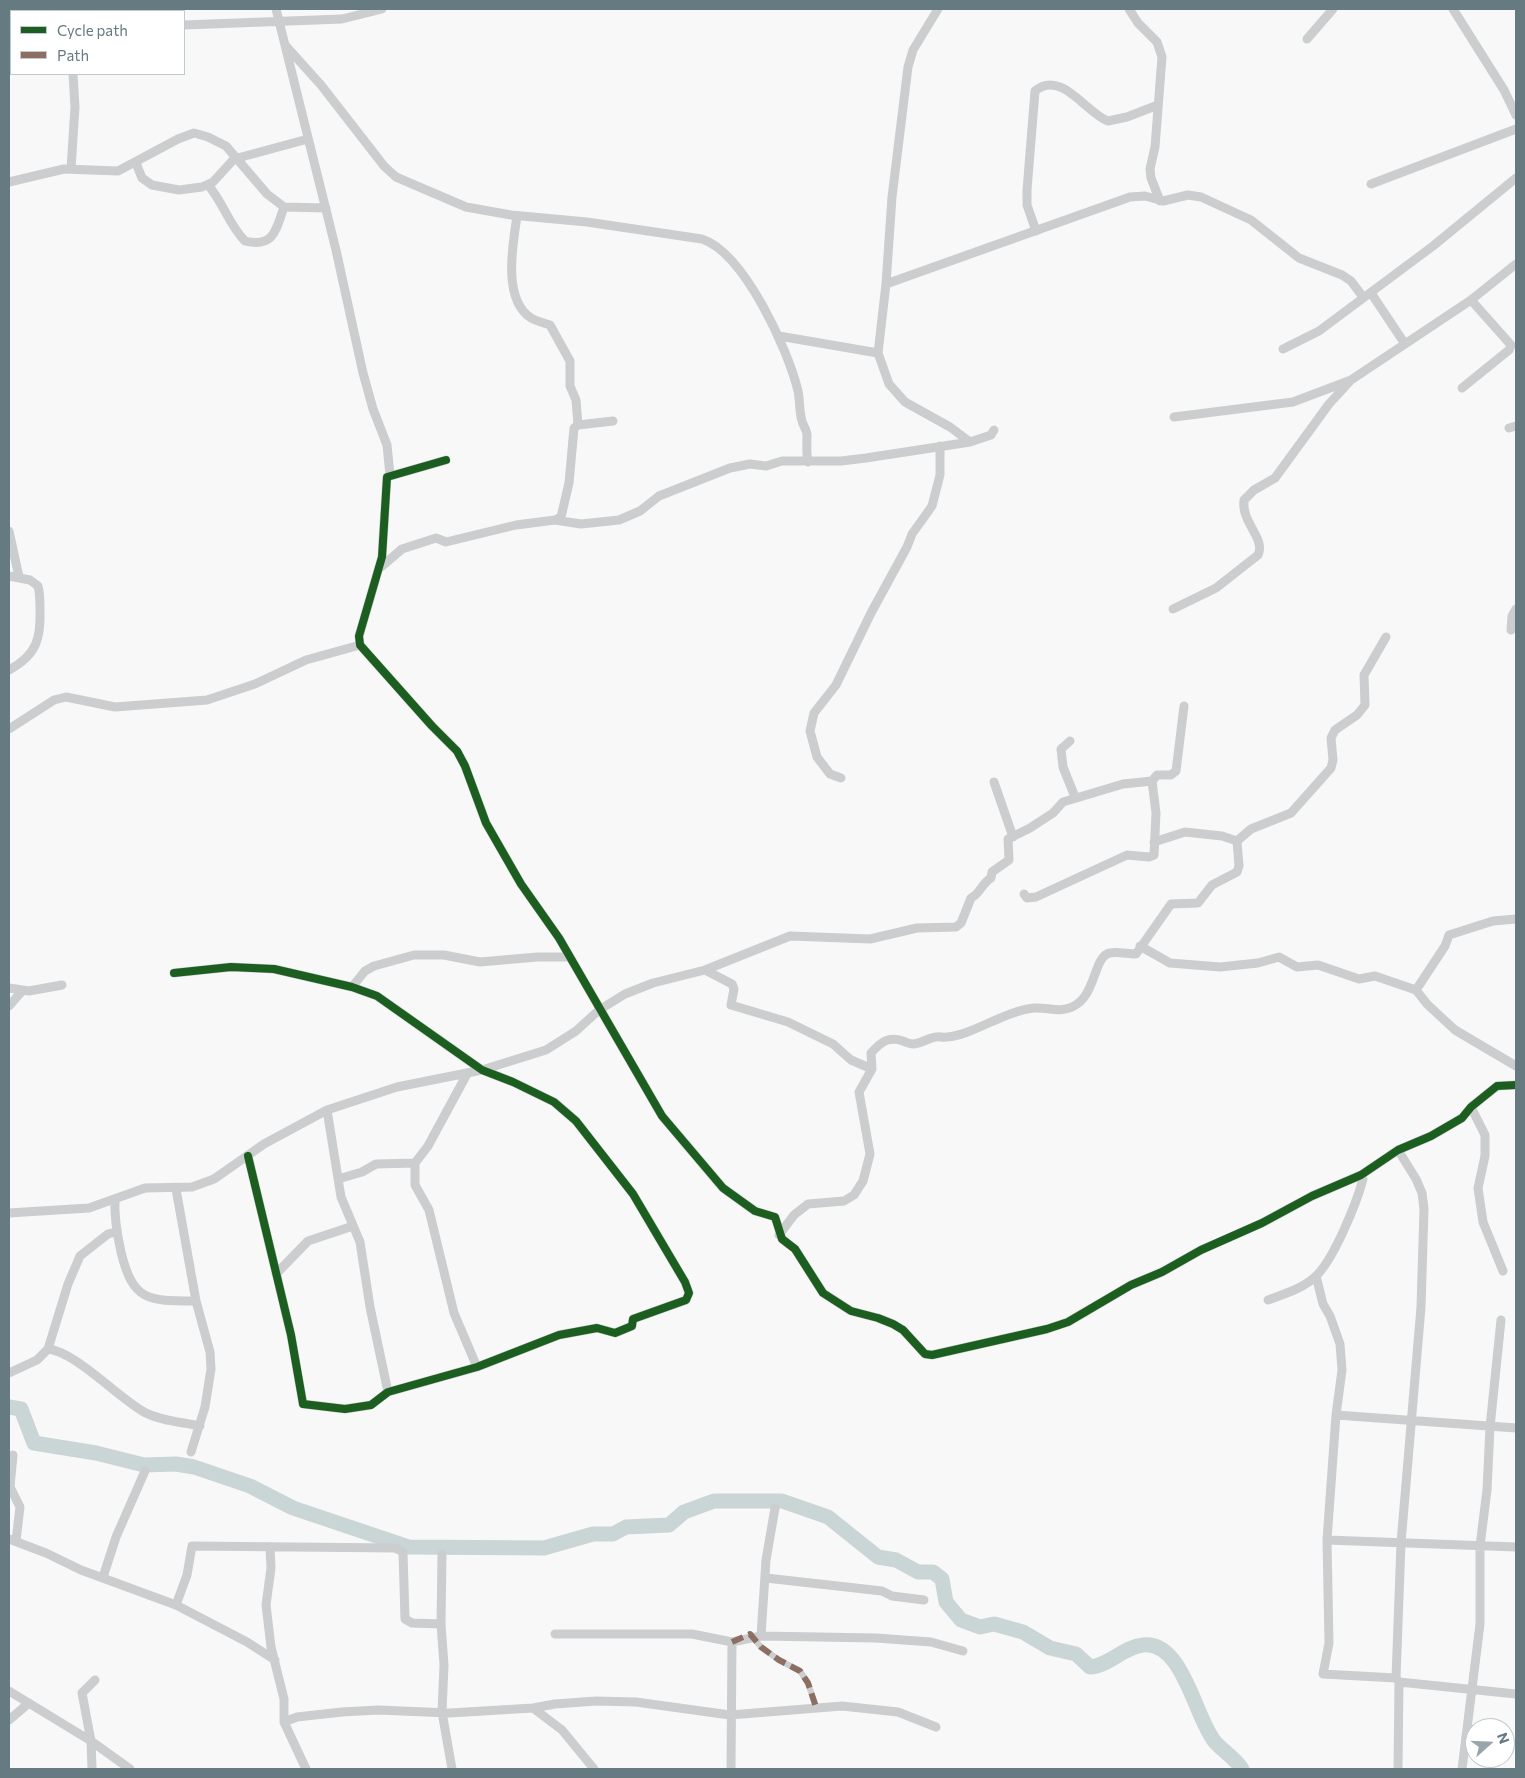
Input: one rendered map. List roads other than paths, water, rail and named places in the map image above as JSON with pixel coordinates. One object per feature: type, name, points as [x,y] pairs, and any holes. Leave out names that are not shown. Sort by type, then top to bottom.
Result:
[{"type":"street","points":[[276,9],[326,208],[363,373],[373,409],[387,445],[390,475]]},
{"type":"street","points":[[185,25],[342,19],[382,9]]},
{"type":"street","points":[[938,9],[916,44],[908,67],[892,197],[886,284],[878,353],[888,384],[905,402],[950,427],[970,442]]},
{"type":"street","points":[[1129,9],[1161,51],[1155,147],[1150,173],[1160,201]]},
{"type":"street","points":[[1307,40],[1333,9]]},
{"type":"street","points":[[1453,9],[1504,90],[1516,115]]},
{"type":"street","points":[[285,45],[321,85],[384,166],[396,177],[466,207],[516,216],[587,222],[710,242],[724,252],[735,265],[779,336],[798,391],[802,421],[807,435],[805,445],[808,462]]},
{"type":"street","points":[[71,169],[75,107],[73,75]]},
{"type":"street","points":[[1036,231],[1027,205],[1035,91],[1044,86],[1062,88],[1076,96],[1091,112],[1108,121],[1127,117],[1158,105]]},
{"type":"street","points":[[1371,184],[1516,129]]},
{"type":"street","points":[[9,182],[71,169],[118,171],[136,164],[178,139],[194,134],[222,144],[238,158],[267,194],[284,207],[326,208]]},
{"type":"street","points":[[136,164],[142,178],[152,185],[179,190],[208,185],[229,163],[238,158],[308,139]]},
{"type":"street","points":[[1283,349],[1319,331],[1433,246],[1516,178]]},
{"type":"street","points":[[208,185],[222,203],[239,235],[245,241],[260,243],[273,236],[284,207]]},
{"type":"street","points":[[886,284],[1130,197],[1145,196],[1160,201],[1195,195],[1251,220],[1292,255],[1342,275],[1351,281],[1367,295],[1405,344]]},
{"type":"street","points":[[516,216],[511,266],[513,286],[519,305],[531,318],[550,325],[570,361],[569,379],[576,400],[578,425]]},
{"type":"street","points":[[1174,417],[1293,402],[1351,380],[1471,300],[1516,264]]},
{"type":"street","points":[[1462,388],[1509,350],[1511,345],[1471,300]]},
{"type":"street","points":[[779,336],[878,353]]},
{"type":"street","points":[[1173,609],[1216,588],[1258,555],[1260,550],[1259,542],[1246,519],[1244,500],[1254,490],[1275,478],[1329,404],[1351,380]]},
{"type":"street","points":[[376,574],[393,554],[424,541],[436,538],[446,542],[516,525],[562,518],[569,483],[574,428],[578,425],[613,421]]},
{"type":"street","points":[[555,520],[581,524],[619,520],[640,511],[659,496],[730,468],[750,464],[766,466],[782,462],[841,461],[970,442],[991,435],[994,430]]},
{"type":"street","points":[[841,778],[830,774],[817,757],[810,731],[814,713],[836,685],[871,613],[908,547],[912,534],[932,506],[940,475],[940,446]]},
{"type":"street","points":[[446,460],[390,475],[386,480],[382,557],[359,636],[360,645],[426,720],[457,751],[465,766],[486,823],[521,884],[545,915],[662,1116],[722,1188],[756,1211],[775,1218],[780,1235],[795,1249],[823,1293],[851,1312],[894,1324],[903,1330],[926,1354],[932,1355],[1047,1329],[1068,1322],[1131,1284],[1262,1223],[1312,1196],[1361,1175],[1398,1150],[1431,1136],[1462,1118],[1471,1107],[1497,1086],[1516,1085]]},
{"type":"street","points":[[9,531],[19,577]]},
{"type":"street","points":[[9,576],[30,580],[38,586],[40,634],[39,641],[26,658],[9,670]]},
{"type":"street","points":[[1511,630],[1512,616],[1516,609]]},
{"type":"street","points":[[1237,841],[1252,829],[1291,814],[1331,768],[1333,760],[1331,738],[1335,730],[1357,715],[1365,705],[1364,675],[1386,637]]},
{"type":"street","points":[[9,729],[54,700],[66,697],[115,708],[207,700],[255,684],[306,660],[360,645]]},
{"type":"street","points":[[9,1213],[89,1208],[145,1188],[176,1189],[192,1187],[214,1179],[264,1144],[327,1110],[397,1087],[468,1074],[546,1050],[576,1030],[599,1010],[625,994],[653,983],[705,970],[790,936],[870,938],[917,928],[956,927],[961,923],[971,898],[977,895],[986,881],[992,878],[992,872],[1009,860],[1007,840],[1053,813],[1063,802],[1075,797],[1123,784],[1152,781],[1157,775],[1172,775],[1176,771],[1184,706]]},
{"type":"street","points":[[1070,741],[1061,749],[1060,757],[1075,797]]},
{"type":"street","points":[[1024,894],[1027,898],[1036,897],[1127,855],[1152,857],[1156,849],[1154,842],[1156,813],[1152,781]]},
{"type":"street","points":[[994,782],[1013,837]]},
{"type":"street","points":[[1154,842],[1185,832],[1222,836],[1237,841]]},
{"type":"street","points":[[780,1235],[794,1215],[808,1204],[844,1201],[854,1195],[863,1181],[870,1154],[866,1140],[866,1121],[859,1092],[872,1069],[871,1053],[882,1041],[894,1038],[912,1044],[936,1037],[948,1037],[961,1033],[1019,1011],[1035,1008],[1062,1010],[1072,1007],[1081,1001],[1094,983],[1099,960],[1104,955],[1111,952],[1136,954],[1171,904],[1198,903],[1212,885],[1234,875],[1239,866],[1237,841]]},
{"type":"street","points":[[1416,990],[1449,935],[1493,921],[1516,919]]},
{"type":"street","points":[[1140,946],[1170,963],[1220,966],[1258,963],[1279,957],[1297,967],[1318,965],[1359,979],[1375,976],[1416,990],[1427,1004],[1455,1030],[1516,1066]]},
{"type":"street","points":[[352,987],[365,971],[374,966],[414,955],[444,955],[480,962],[537,957],[570,957]]},
{"type":"street","points":[[174,973],[231,967],[274,969],[352,987],[377,996],[482,1070],[513,1082],[554,1102],[576,1121],[633,1194],[690,1293],[686,1300],[633,1319],[632,1326],[615,1333],[598,1328],[559,1335],[477,1367],[388,1392],[371,1405],[345,1409],[303,1404],[291,1335],[248,1156]]},
{"type":"street","points":[[705,970],[732,984],[734,989],[731,1006],[794,1025],[833,1044],[851,1060],[872,1069]]},
{"type":"street","points":[[9,988],[23,990],[62,985]]},
{"type":"street","points":[[9,1006],[23,990]]},
{"type":"street","points":[[468,1074],[428,1146],[415,1163],[415,1185],[428,1210],[454,1313],[477,1367]]},
{"type":"street","points":[[1471,1107],[1485,1135],[1485,1156],[1478,1188],[1483,1222],[1503,1272]]},
{"type":"street","points":[[327,1110],[341,1197],[360,1242],[370,1307],[388,1392]]},
{"type":"street","points":[[1398,1150],[1416,1178],[1422,1193],[1424,1209],[1421,1307],[1401,1543],[1398,1769]]},
{"type":"street","points":[[338,1179],[362,1172],[376,1164],[415,1163]]},
{"type":"street","points":[[1268,1300],[1298,1288],[1316,1276],[1353,1208],[1363,1178],[1361,1175]]},
{"type":"street","points":[[176,1189],[196,1301],[210,1352],[211,1369],[200,1426],[191,1452]]},
{"type":"street","points":[[115,1199],[116,1232],[126,1274],[131,1284],[154,1299],[172,1302],[196,1301]]},
{"type":"street","points":[[276,1274],[308,1241],[353,1226]]},
{"type":"street","points":[[9,1373],[37,1360],[48,1349],[68,1284],[80,1256],[108,1234],[116,1232]]},
{"type":"street","points":[[1316,1276],[1323,1304],[1330,1316],[1340,1344],[1342,1370],[1336,1415],[1328,1540],[1329,1643],[1323,1674],[1398,1680],[1516,1694]]},
{"type":"street","points":[[1462,1769],[1480,1624],[1480,1546],[1487,1490],[1490,1426],[1501,1320]]},
{"type":"street","points":[[48,1349],[58,1351],[79,1363],[144,1412],[160,1418],[200,1426]]},
{"type":"street","points":[[1336,1415],[1516,1428]]},
{"type":"street","points":[[13,1455],[10,1487],[20,1507],[12,1540],[81,1570],[176,1605],[247,1642],[274,1660]]},
{"type":"street","points":[[103,1577],[116,1537],[145,1471]]},
{"type":"street","points":[[761,1636],[775,1508]]},
{"type":"street","points":[[1328,1540],[1516,1548]]},
{"type":"street","points":[[176,1605],[187,1574],[192,1546],[281,1546],[402,1550],[405,1618],[412,1623],[441,1624]]},
{"type":"street","points":[[270,1547],[271,1568],[266,1605],[274,1660],[284,1700],[284,1722],[306,1769]]},
{"type":"street","points":[[442,1554],[441,1624],[444,1665],[442,1712],[452,1769]]},
{"type":"street","points":[[766,1578],[882,1591],[892,1596],[924,1600]]},
{"type":"street","points":[[555,1634],[692,1634],[732,1642],[761,1636],[824,1636],[931,1642],[963,1651]]},
{"type":"street","points":[[732,1642],[750,1634],[767,1652],[800,1671],[808,1683],[816,1707]]},
{"type":"street","points":[[731,1769],[732,1642]]},
{"type":"street","points":[[92,1769],[91,1741],[82,1693],[95,1680]]},
{"type":"street","points":[[9,1691],[91,1741],[130,1769]]},
{"type":"street","points":[[284,1722],[298,1717],[342,1712],[378,1710],[442,1712],[533,1708],[588,1701],[636,1702],[730,1715],[842,1706],[898,1712],[936,1727]]},
{"type":"street","points":[[9,1720],[29,1703]]},
{"type":"street","points":[[533,1708],[562,1730],[594,1769]]},
{"type":"waterway","points":[[9,1407],[21,1409],[34,1443],[96,1453],[144,1465],[176,1464],[194,1467],[250,1486],[293,1508],[409,1547],[544,1548],[593,1534],[613,1534],[626,1527],[669,1525],[684,1512],[714,1501],[782,1501],[828,1517],[878,1557],[896,1560],[918,1572],[933,1572],[942,1579],[946,1602],[961,1620],[980,1627],[994,1624],[1023,1632],[1050,1648],[1076,1654],[1090,1667],[1097,1666],[1136,1646],[1157,1647],[1168,1655],[1178,1667],[1215,1742],[1242,1769]]}]
